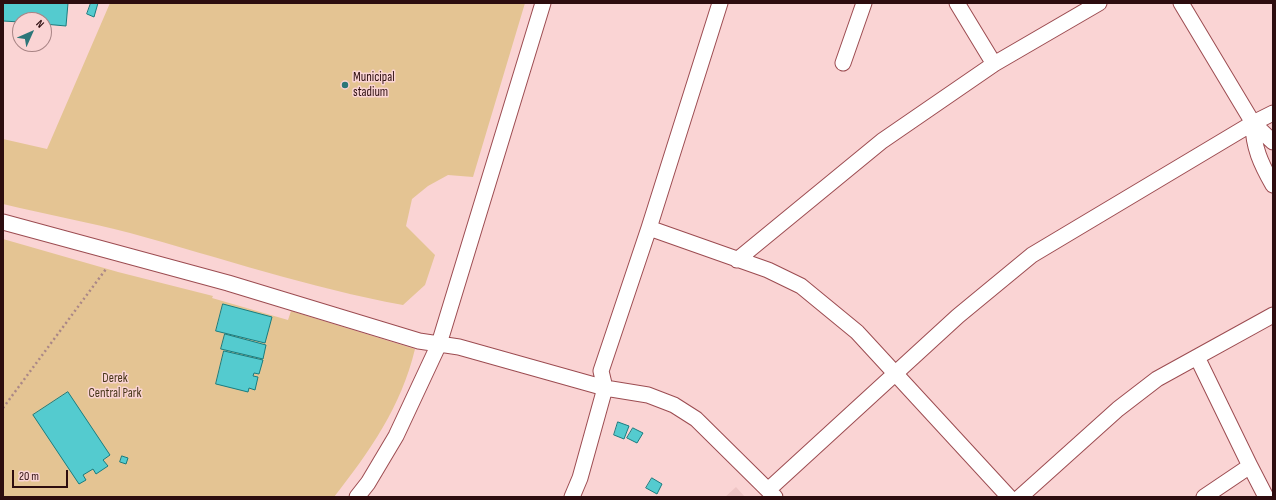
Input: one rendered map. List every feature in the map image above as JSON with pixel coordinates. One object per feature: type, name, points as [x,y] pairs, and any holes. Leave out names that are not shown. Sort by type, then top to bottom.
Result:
[{"type":"street","points":[[357,497],[368,483],[396,436],[439,344],[543,3]]},
{"type":"street","points":[[572,497],[580,478],[606,388],[601,371],[649,228],[720,3]]},
{"type":"street","points":[[843,63],[864,3]]},
{"type":"street","points":[[957,3],[994,64]]},
{"type":"street","points":[[737,260],[882,141],[994,64],[1099,3]]},
{"type":"street","points":[[1181,3],[1253,123],[1273,142]]},
{"type":"street","points":[[3,222],[228,282],[418,341],[459,347],[606,388],[648,395],[674,405],[696,419],[771,493],[895,373],[958,316],[1032,255],[1253,123],[1273,113]]},
{"type":"street","points":[[1253,123],[1258,159],[1273,185]]},
{"type":"street","points":[[649,228],[768,270],[801,286],[857,332],[1009,497]]},
{"type":"street","points":[[1020,497],[1118,409],[1157,379],[1273,315]]},
{"type":"street","points":[[1197,357],[1266,497]]},
{"type":"street","points":[[1204,497],[1250,466]]},
{"type":"path","points":[[3,408],[106,269]]},
{"type":"shaded area","points":[[736,487],[745,497],[725,497]]},
{"type":"green space","points":[[110,3],[525,3],[473,177],[448,175],[428,186],[412,199],[406,226],[435,255],[425,285],[403,305],[334,290],[114,229],[3,204],[3,139],[47,149]]},
{"type":"green space","name":"Derek Central Park","points":[[3,239],[118,272],[213,296],[212,298],[288,320],[291,311],[415,349],[402,390],[383,428],[360,463],[334,497],[3,497]]},
{"type":"building","points":[[3,3],[68,3],[66,26],[52,25],[52,12],[12,12],[12,22],[3,21]]},
{"type":"building","points":[[91,3],[98,3],[94,17],[87,14]]},
{"type":"building","points":[[223,304],[272,317],[265,343],[216,331]]},
{"type":"building","points":[[225,334],[266,345],[263,359],[221,349]]},
{"type":"building","points":[[224,351],[263,360],[259,374],[254,373],[253,376],[258,377],[255,390],[249,388],[248,392],[216,384]]},
{"type":"building","points":[[68,392],[110,455],[103,460],[108,466],[96,474],[93,469],[83,475],[86,480],[79,484],[33,415]]},
{"type":"building","points":[[618,422],[629,426],[624,439],[614,435]]},
{"type":"building","points":[[633,428],[643,433],[637,443],[627,438]]},
{"type":"building","points":[[122,456],[128,458],[126,464],[120,462]]},
{"type":"building","points":[[652,478],[662,484],[657,494],[646,488]]},
{"type":"place","name":"Municipal stadium","points":[[345,85]]}]
